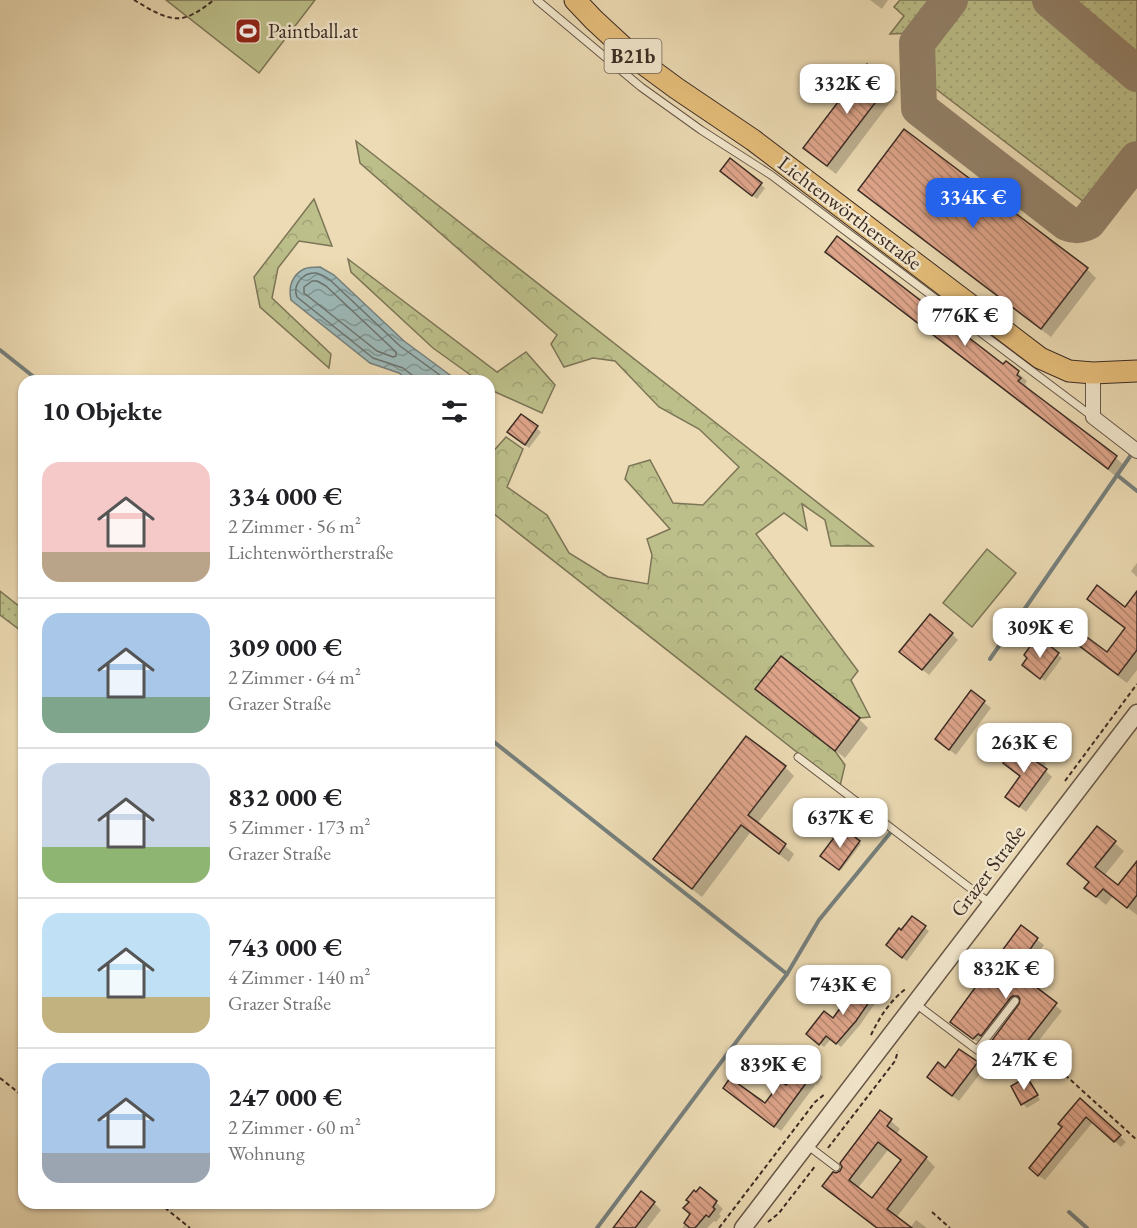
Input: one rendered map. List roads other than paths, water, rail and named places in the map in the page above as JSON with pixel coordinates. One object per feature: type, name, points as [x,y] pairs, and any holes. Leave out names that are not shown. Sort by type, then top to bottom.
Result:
[{"type":"main road","name":"Lichtenwörtherstraße","points":[[575,0],[634,57],[753,140],[1040,358],[1069,371],[1093,373]]},
{"type":"main road","name":"B21b","points":[[1093,373],[1137,371]]},
{"type":"street","points":[[1093,373],[1093,417],[1137,450]]},
{"type":"street","name":"Grazer Straße","points":[[746,1227],[1137,713]]},
{"type":"lane","points":[[537,0],[641,87],[701,130],[771,175],[1093,417]]},
{"type":"lane","points":[[798,757],[990,904]]},
{"type":"lane","points":[[958,947],[980,964]]},
{"type":"lane","points":[[915,1003],[977,1050],[1015,1001]]},
{"type":"lane","points":[[807,1145],[836,1167]]},
{"type":"water","points":[[320,267],[334,275],[404,341],[450,375],[402,375],[370,363],[291,300],[290,291],[294,278],[306,268]]},
{"type":"waterway","points":[[0,350],[31,375]]},
{"type":"waterway","points":[[990,659],[1131,455]]},
{"type":"waterway","points":[[1117,475],[1137,491]]},
{"type":"waterway","points":[[495,743],[787,974],[597,1228]]},
{"type":"waterway","points":[[787,974],[819,920],[891,832]]},
{"type":"waterway","points":[[1069,1212],[1087,1228]]},
{"type":"place","name":"Paintball.at","points":[[248,31]]}]
